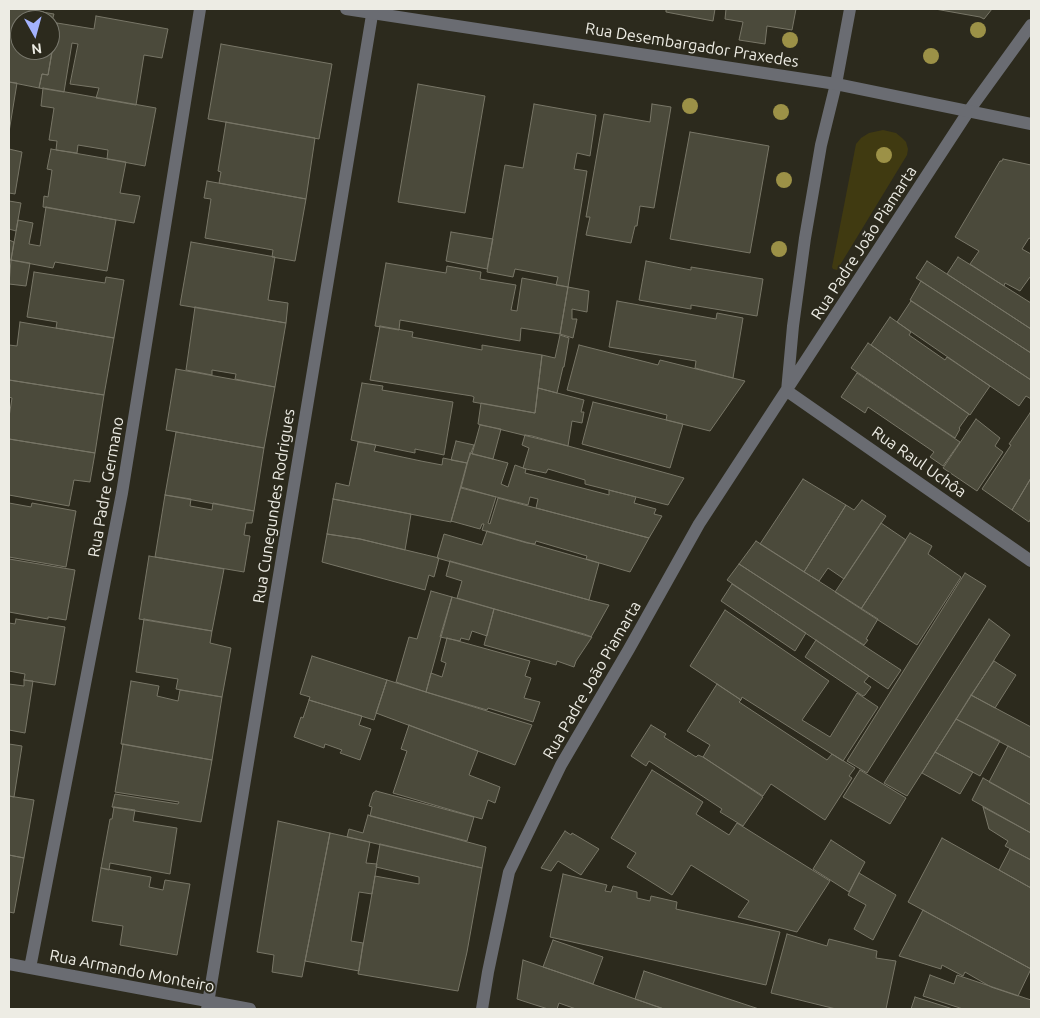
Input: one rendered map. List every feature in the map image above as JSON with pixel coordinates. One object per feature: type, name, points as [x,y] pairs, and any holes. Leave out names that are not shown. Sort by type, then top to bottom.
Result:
[{"type":"street","name":"Rua Padre Germano","points":[[30,968],[122,493],[200,9]]},
{"type":"street","name":"Rua Desembargador Praxedes","points":[[346,9],[373,11],[836,84],[1031,124]]},
{"type":"street","name":"Rua Padre João Piamarta","points":[[787,391],[792,326],[805,238],[821,144],[836,84],[850,9]]},
{"type":"street","name":"Rua Cunegundes Rodrigues","points":[[208,1006],[373,11]]},
{"type":"street","name":"Rua Padre João Piamarta","points":[[482,1009],[509,872],[561,765],[630,649],[699,524],[968,112],[1031,25]]},
{"type":"street","name":"Rua Raul Uchôa","points":[[787,391],[1031,561]]},
{"type":"street","name":"Rua Armando Monteiro","points":[[9,964],[208,1006],[250,1009]]},
{"type":"shaded area","points":[[883,130],[896,133],[906,142],[907,155],[837,270],[833,269],[856,144],[869,133]]},
{"type":"building","points":[[9,9],[30,10],[10,10],[10,60],[51,60],[48,75],[42,74],[39,88],[9,82]]},
{"type":"building","points":[[666,9],[715,9],[713,21],[666,12]]},
{"type":"building","points":[[726,9],[796,9],[792,30],[767,26],[765,44],[739,40],[743,22],[725,19]]},
{"type":"building","points":[[935,9],[992,9],[984,19]]},
{"type":"building","points":[[96,16],[168,29],[162,58],[144,55],[136,105],[96,98],[99,88],[70,84],[78,44],[72,43],[64,92],[39,88],[42,74],[48,75],[51,60],[60,60],[60,23],[94,29]]},
{"type":"building","points":[[221,44],[332,64],[319,139],[208,119]]},
{"type":"building","points":[[9,82],[17,83],[9,132]]},
{"type":"building","points":[[418,84],[485,96],[465,213],[398,202]]},
{"type":"building","points":[[43,88],[156,108],[145,166],[107,159],[108,150],[78,145],[77,153],[56,150],[57,141],[49,140],[54,108],[41,106]]},
{"type":"building","points":[[534,104],[596,115],[590,156],[577,153],[574,169],[587,171],[568,287],[556,285],[558,277],[515,269],[513,277],[487,272],[505,165],[523,168]]},
{"type":"building","points":[[652,104],[671,107],[654,208],[640,206],[637,226],[635,226],[631,243],[586,235],[590,217],[586,217],[604,114],[650,122]]},
{"type":"building","points":[[226,122],[315,138],[306,199],[219,183],[221,172],[218,171]]},
{"type":"building","points":[[690,132],[769,146],[750,253],[670,239]]},
{"type":"building","points":[[9,149],[22,152],[15,194],[9,193]]},
{"type":"building","points":[[51,149],[126,162],[120,193],[140,196],[134,223],[43,207],[44,196],[48,197],[52,170],[47,169]]},
{"type":"building","points":[[1003,159],[1031,165],[1031,239],[1029,238],[1022,249],[1031,254],[1031,278],[1020,291],[1005,283],[1004,286],[970,264],[979,251],[955,237],[1000,161]]},
{"type":"building","points":[[207,181],[306,199],[295,261],[272,257],[273,250],[205,238],[211,199],[204,198]]},
{"type":"building","points":[[9,201],[21,203],[16,231],[9,229]]},
{"type":"building","points":[[46,207],[116,220],[107,271],[55,262],[53,268],[11,260],[18,220],[33,223],[29,244],[40,246]]},
{"type":"building","points":[[451,232],[493,239],[487,269],[446,261]]},
{"type":"building","points":[[9,240],[14,242],[11,260],[9,260]]},
{"type":"building","points":[[191,242],[275,257],[268,300],[288,303],[286,323],[180,305]]},
{"type":"building","points":[[958,257],[1031,303],[1031,329],[947,274]]},
{"type":"building","points":[[11,260],[30,263],[26,286],[9,284]]},
{"type":"building","points":[[646,261],[691,270],[691,267],[763,279],[757,316],[691,305],[691,309],[639,300]]},
{"type":"building","points":[[927,261],[1031,329],[1031,353],[916,278]]},
{"type":"building","points":[[386,263],[446,273],[447,266],[481,272],[480,279],[516,285],[511,310],[517,311],[522,278],[568,287],[560,334],[521,328],[520,341],[400,320],[399,330],[375,326]]},
{"type":"building","points":[[34,272],[105,283],[106,277],[124,280],[114,338],[56,328],[57,322],[27,317]]},
{"type":"building","points":[[921,281],[1031,353],[1031,380],[910,300]]},
{"type":"building","points":[[568,287],[589,291],[587,312],[572,309],[572,319],[577,319],[573,338],[560,334]]},
{"type":"building","points":[[617,301],[716,319],[717,313],[743,318],[733,378],[695,368],[696,361],[609,347]]},
{"type":"building","points":[[911,301],[1031,380],[1031,399],[1026,396],[1019,406],[897,322]]},
{"type":"building","points":[[195,307],[286,323],[275,387],[235,379],[236,374],[212,370],[212,375],[186,370]]},
{"type":"building","points":[[890,317],[911,332],[909,335],[945,360],[947,357],[990,386],[970,415],[871,345]]},
{"type":"building","points":[[20,322],[114,338],[104,395],[9,380],[9,345],[17,346]]},
{"type":"building","points":[[380,326],[413,332],[412,337],[482,350],[482,345],[542,355],[535,413],[473,402],[474,397],[472,396],[370,380]]},
{"type":"building","points":[[560,335],[569,338],[557,393],[538,388],[542,355],[555,358]]},
{"type":"building","points":[[868,343],[969,414],[959,428],[955,438],[851,368]]},
{"type":"building","points":[[579,345],[658,365],[660,360],[745,381],[710,431],[666,420],[667,415],[567,390]]},
{"type":"building","points":[[176,369],[275,387],[264,448],[166,430]]},
{"type":"building","points":[[857,373],[960,442],[943,466],[930,457],[934,452],[868,407],[865,413],[841,397]]},
{"type":"building","points":[[9,380],[104,395],[95,453],[9,439],[9,417],[12,398],[9,397]]},
{"type":"building","points":[[362,383],[383,386],[382,390],[453,402],[444,455],[415,449],[415,453],[351,440]]},
{"type":"building","points":[[538,388],[584,400],[581,412],[584,412],[582,423],[572,421],[568,446],[478,424],[481,403],[535,413]]},
{"type":"building","points":[[593,402],[683,424],[670,468],[582,444]]},
{"type":"building","points":[[1030,413],[1031,478],[1012,510],[982,489]]},
{"type":"building","points":[[976,419],[1000,438],[995,446],[1003,452],[977,491],[943,468]]},
{"type":"building","points":[[480,425],[501,429],[493,459],[472,454]]},
{"type":"building","points":[[176,432],[264,448],[254,511],[165,495]]},
{"type":"building","points":[[525,435],[684,478],[668,505],[585,484],[585,480],[548,469],[546,473],[526,469],[523,468],[529,448],[522,445]]},
{"type":"building","points":[[9,439],[95,453],[90,482],[74,480],[69,506],[9,495]]},
{"type":"building","points":[[456,441],[474,445],[467,463],[451,460]]},
{"type":"building","points":[[358,442],[376,445],[374,451],[421,461],[442,465],[443,458],[467,463],[451,522],[333,499],[336,483],[349,486]]},
{"type":"building","points":[[470,453],[508,463],[501,484],[508,487],[515,465],[526,469],[525,473],[609,495],[609,490],[636,497],[634,503],[656,509],[654,514],[662,516],[649,538],[536,508],[538,499],[530,497],[528,505],[461,488]]},
{"type":"building","points":[[1031,478],[1031,518],[1029,522],[1012,510]]},
{"type":"building","points":[[803,479],[846,505],[804,572],[760,544]]},
{"type":"building","points":[[461,487],[496,497],[488,523],[490,524],[498,498],[649,538],[630,572],[586,559],[587,556],[536,541],[535,544],[527,543],[482,530],[484,524],[482,524],[480,529],[451,521]]},
{"type":"building","points":[[165,495],[191,499],[190,506],[212,510],[213,503],[254,511],[252,523],[246,523],[244,535],[250,536],[244,572],[155,557]]},
{"type":"building","points":[[333,499],[411,514],[405,550],[360,539],[327,534]]},
{"type":"building","points":[[862,500],[886,516],[844,579],[828,568],[819,581],[804,572],[846,505],[854,510]]},
{"type":"building","points":[[9,503],[31,507],[32,503],[76,511],[66,567],[9,557]]},
{"type":"building","points":[[881,523],[906,540],[861,609],[835,592]]},
{"type":"building","points":[[487,531],[599,563],[589,600],[437,558],[444,534],[482,545]]},
{"type":"building","points":[[910,533],[932,546],[928,554],[961,577],[917,645],[861,609]]},
{"type":"building","points":[[327,534],[360,539],[439,558],[434,577],[429,575],[425,590],[322,562]]},
{"type":"building","points":[[756,541],[878,619],[864,645],[739,564]]},
{"type":"building","points":[[149,556],[224,569],[212,631],[139,619]]},
{"type":"building","points":[[9,559],[75,570],[66,620],[48,617],[48,619],[9,612]]},
{"type":"building","points":[[450,561],[609,605],[591,637],[457,598],[462,581],[446,576]]},
{"type":"building","points":[[739,564],[901,670],[888,689],[727,580]]},
{"type":"building","points":[[965,573],[986,586],[867,773],[847,761]]},
{"type":"building","points":[[732,584],[806,633],[795,651],[721,601]]},
{"type":"building","points":[[431,591],[452,597],[426,692],[396,682],[409,637],[417,639]]},
{"type":"building","points":[[452,597],[494,609],[487,636],[472,631],[469,640],[461,638],[460,641],[440,637]]},
{"type":"building","points":[[494,609],[592,637],[574,667],[557,661],[556,665],[484,645]]},
{"type":"building","points":[[725,610],[829,681],[802,720],[830,737],[857,693],[878,707],[843,761],[742,697],[741,700],[690,666]]},
{"type":"building","points":[[16,619],[65,627],[55,685],[24,680],[25,674],[9,671],[9,623],[15,624]]},
{"type":"building","points":[[144,619],[212,631],[210,643],[231,648],[222,697],[176,689],[178,679],[136,672]]},
{"type":"building","points":[[989,619],[1010,635],[907,796],[884,783]]},
{"type":"building","points":[[447,638],[530,661],[525,676],[531,678],[524,698],[540,702],[533,722],[426,692],[431,673],[442,677],[446,663],[441,661]]},
{"type":"building","points":[[816,640],[869,676],[864,682],[871,687],[865,695],[863,696],[805,657]]},
{"type":"building","points":[[312,656],[387,680],[374,720],[309,700],[310,697],[300,694]]},
{"type":"building","points":[[994,661],[1016,675],[995,708],[971,695]]},
{"type":"building","points":[[24,680],[33,681],[25,733],[9,730],[9,684],[24,686]]},
{"type":"building","points":[[387,680],[532,725],[515,765],[376,713]]},
{"type":"building","points":[[131,681],[159,686],[157,696],[178,701],[180,690],[222,697],[212,760],[121,744]]},
{"type":"building","points":[[717,684],[741,700],[739,702],[827,760],[832,754],[855,768],[849,776],[852,778],[825,820],[771,784],[763,796],[703,757],[710,745],[687,731]]},
{"type":"building","points":[[971,695],[1031,727],[1031,758],[956,719]]},
{"type":"building","points":[[309,700],[362,716],[359,725],[371,729],[360,760],[340,753],[342,750],[325,744],[324,748],[294,737]]},
{"type":"building","points":[[956,719],[1000,741],[980,776],[935,752]]},
{"type":"building","points":[[409,725],[478,751],[469,775],[500,787],[495,803],[488,800],[482,819],[393,793],[407,751],[401,749]]},
{"type":"building","points":[[651,725],[666,734],[664,737],[696,757],[698,755],[703,757],[763,797],[743,826],[720,812],[722,809],[649,761],[646,766],[631,756]]},
{"type":"building","points":[[9,744],[22,746],[14,797],[9,796]]},
{"type":"building","points":[[123,744],[212,760],[201,822],[112,807],[115,794],[178,804],[179,802],[115,792]]},
{"type":"building","points":[[1008,746],[1031,758],[1031,805],[989,782]]},
{"type":"building","points":[[935,752],[973,772],[960,794],[922,773]]},
{"type":"building","points":[[652,770],[703,802],[696,814],[729,835],[737,823],[830,881],[797,932],[738,917],[749,901],[691,865],[672,895],[627,867],[636,853],[611,838]]},
{"type":"building","points":[[860,770],[906,798],[890,824],[843,797]]},
{"type":"building","points":[[983,778],[1031,805],[1031,833],[972,800]]},
{"type":"building","points":[[376,791],[474,817],[467,841],[370,816],[372,807],[369,806],[373,793]]},
{"type":"building","points":[[9,796],[34,800],[24,858],[9,855]]},
{"type":"building","points":[[114,807],[135,810],[133,821],[177,828],[170,874],[110,863],[109,870],[101,868]]},
{"type":"building","points":[[983,807],[1031,833],[1031,860],[1005,846],[1008,841],[989,829]]},
{"type":"building","points":[[368,815],[486,847],[482,868],[347,837],[349,829],[363,833]]},
{"type":"building","points":[[278,821],[330,833],[302,977],[272,972],[274,955],[257,952]]},
{"type":"building","points":[[565,831],[571,835],[572,833],[599,849],[581,875],[558,861],[551,871],[541,868]]},
{"type":"building","points":[[330,833],[370,842],[366,863],[377,864],[372,894],[359,892],[351,941],[363,943],[359,971],[305,961]]},
{"type":"building","points":[[942,838],[1031,888],[1031,969],[908,902]]},
{"type":"building","points":[[831,840],[865,862],[849,892],[813,869]]},
{"type":"building","points":[[380,844],[482,868],[458,991],[358,974],[375,876],[419,884],[419,877],[376,867]]},
{"type":"building","points":[[1010,849],[1031,860],[1031,888],[999,870]]},
{"type":"building","points":[[9,855],[24,858],[14,913],[9,912]]},
{"type":"building","points":[[101,868],[151,877],[149,887],[163,890],[165,880],[190,884],[177,955],[120,945],[123,926],[92,921]]},
{"type":"building","points":[[859,873],[896,895],[873,940],[854,929],[866,905],[848,895]]},
{"type":"building","points":[[563,874],[607,885],[605,891],[611,892],[613,886],[637,892],[637,898],[650,901],[651,896],[677,902],[676,909],[780,932],[766,985],[550,937]]},
{"type":"building","points":[[923,910],[1031,969],[1018,996],[991,987],[965,972],[963,976],[942,965],[941,969],[899,956]]},
{"type":"building","points":[[787,934],[827,946],[829,939],[877,951],[876,958],[896,961],[886,1009],[836,1009],[771,993]]},
{"type":"building","points":[[553,940],[603,957],[593,984],[543,967]]},
{"type":"building","points":[[523,960],[664,1009],[576,1009],[559,1003],[557,1009],[548,1009],[517,999]]},
{"type":"building","points":[[644,971],[759,1009],[664,1009],[635,999]]},
{"type":"building","points":[[930,975],[954,984],[957,975],[1031,1000],[1031,1009],[963,1009],[923,996]]},
{"type":"building","points":[[915,997],[953,1009],[911,1009]]}]
